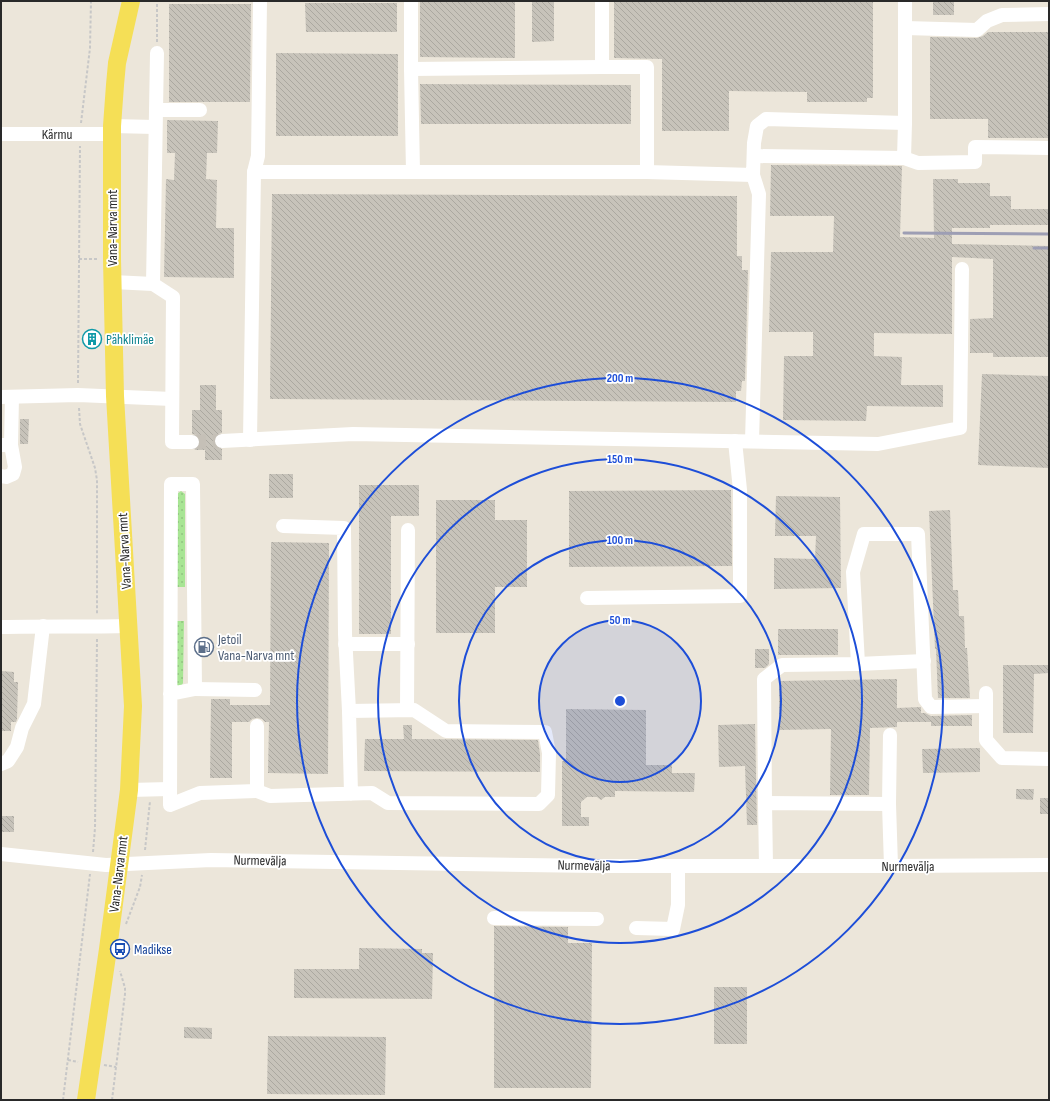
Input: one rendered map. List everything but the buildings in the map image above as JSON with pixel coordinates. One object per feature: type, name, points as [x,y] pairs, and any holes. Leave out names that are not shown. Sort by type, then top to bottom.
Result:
[{"type":"main road","name":"Vana-Narva mnt","points":[[86,1100],[129,790],[133,706],[115,396],[112,259],[112,130],[114,85],[117,63],[131,1]]},
{"type":"street","points":[[250,440],[254,172],[258,156],[260,1]]},
{"type":"street","points":[[411,1],[413,172]]},
{"type":"street","points":[[602,1],[602,67]]},
{"type":"street","points":[[904,158],[905,1]]},
{"type":"street","points":[[905,28],[977,30],[987,21],[1002,15],[1049,14]]},
{"type":"street","points":[[153,284],[157,53]]},
{"type":"street","points":[[411,69],[647,67],[646,172]]},
{"type":"street","points":[[156,110],[200,110]]},
{"type":"street","points":[[752,441],[759,194],[753,175],[754,142],[757,126],[766,120],[905,123]]},
{"type":"street","name":"Kärmu","points":[[1,134],[80,133],[156,127]]},
{"type":"street","points":[[754,156],[904,158],[918,163],[975,162],[975,147],[1049,148]]},
{"type":"street","points":[[254,172],[646,172],[753,175]]},
{"type":"street","points":[[222,441],[353,434],[878,444],[960,428],[962,269]]},
{"type":"street","points":[[113,282],[153,284],[173,297],[172,442],[192,442]]},
{"type":"street","points":[[1,476],[6,477],[13,474],[15,467],[6,445],[7,397],[78,395],[172,399]]},
{"type":"street","points":[[587,598],[740,596],[740,490],[735,441]]},
{"type":"street","points":[[195,689],[193,484],[171,484],[170,805],[200,793],[257,791],[270,796],[372,793],[388,802],[539,804],[548,795],[549,753],[545,732],[446,731],[414,710],[349,711]]},
{"type":"street","points":[[283,526],[344,528],[351,794]]},
{"type":"street","points":[[407,710],[408,530]]},
{"type":"street","points":[[858,664],[853,572],[864,534],[918,534],[925,699],[931,707],[986,699],[986,740],[1002,758],[1049,759]]},
{"type":"street","points":[[171,603],[194,603]]},
{"type":"street","points":[[1,764],[8,761],[17,747],[22,728],[34,704],[43,626]]},
{"type":"street","points":[[1,627],[129,626]]},
{"type":"street","points":[[346,644],[408,644]]},
{"type":"street","points":[[766,866],[764,679],[782,665],[924,661]]},
{"type":"street","points":[[170,694],[195,689],[255,690]]},
{"type":"street","points":[[257,726],[257,791]]},
{"type":"street","points":[[890,735],[889,804],[891,866]]},
{"type":"street","points":[[129,790],[170,789]]},
{"type":"street","points":[[765,803],[889,804]]},
{"type":"street","points":[[1,854],[92,864],[119,865]]},
{"type":"street","name":"Nurmevälja","points":[[119,865],[211,860],[588,866],[1049,865]]},
{"type":"street","points":[[636,928],[673,929],[678,905],[678,866]]},
{"type":"street","points":[[494,918],[597,919]]},
{"type":"path","points":[[63,1100],[92,864],[95,828],[97,480],[95,468],[80,424],[78,395],[80,133],[90,48],[91,1]]},
{"type":"path","points":[[157,1],[157,53]]},
{"type":"path","points":[[78,259],[104,259]]},
{"type":"path","points":[[126,925],[140,887],[151,789]]},
{"type":"path","points":[[112,1100],[125,994],[125,988],[119,968]]},
{"type":"green space","points":[[181,491],[185,494],[185,587],[176,587],[177,494]]},
{"type":"green space","points":[[176,621],[184,621],[183,683],[182,685],[178,686],[176,685]]},
{"type":"tunnel","points":[[192,442],[222,441]]},
{"type":"railway","points":[[904,233],[1049,234]]},
{"type":"railway","points":[[1034,248],[1049,248]]},
{"type":"place","name":"Pähklimäe","points":[[92,339]]},
{"type":"place","name":"Jetoil Vana-Narva mnt","points":[[204,647]]},
{"type":"place","name":"Madikse","points":[[120,949]]}]
